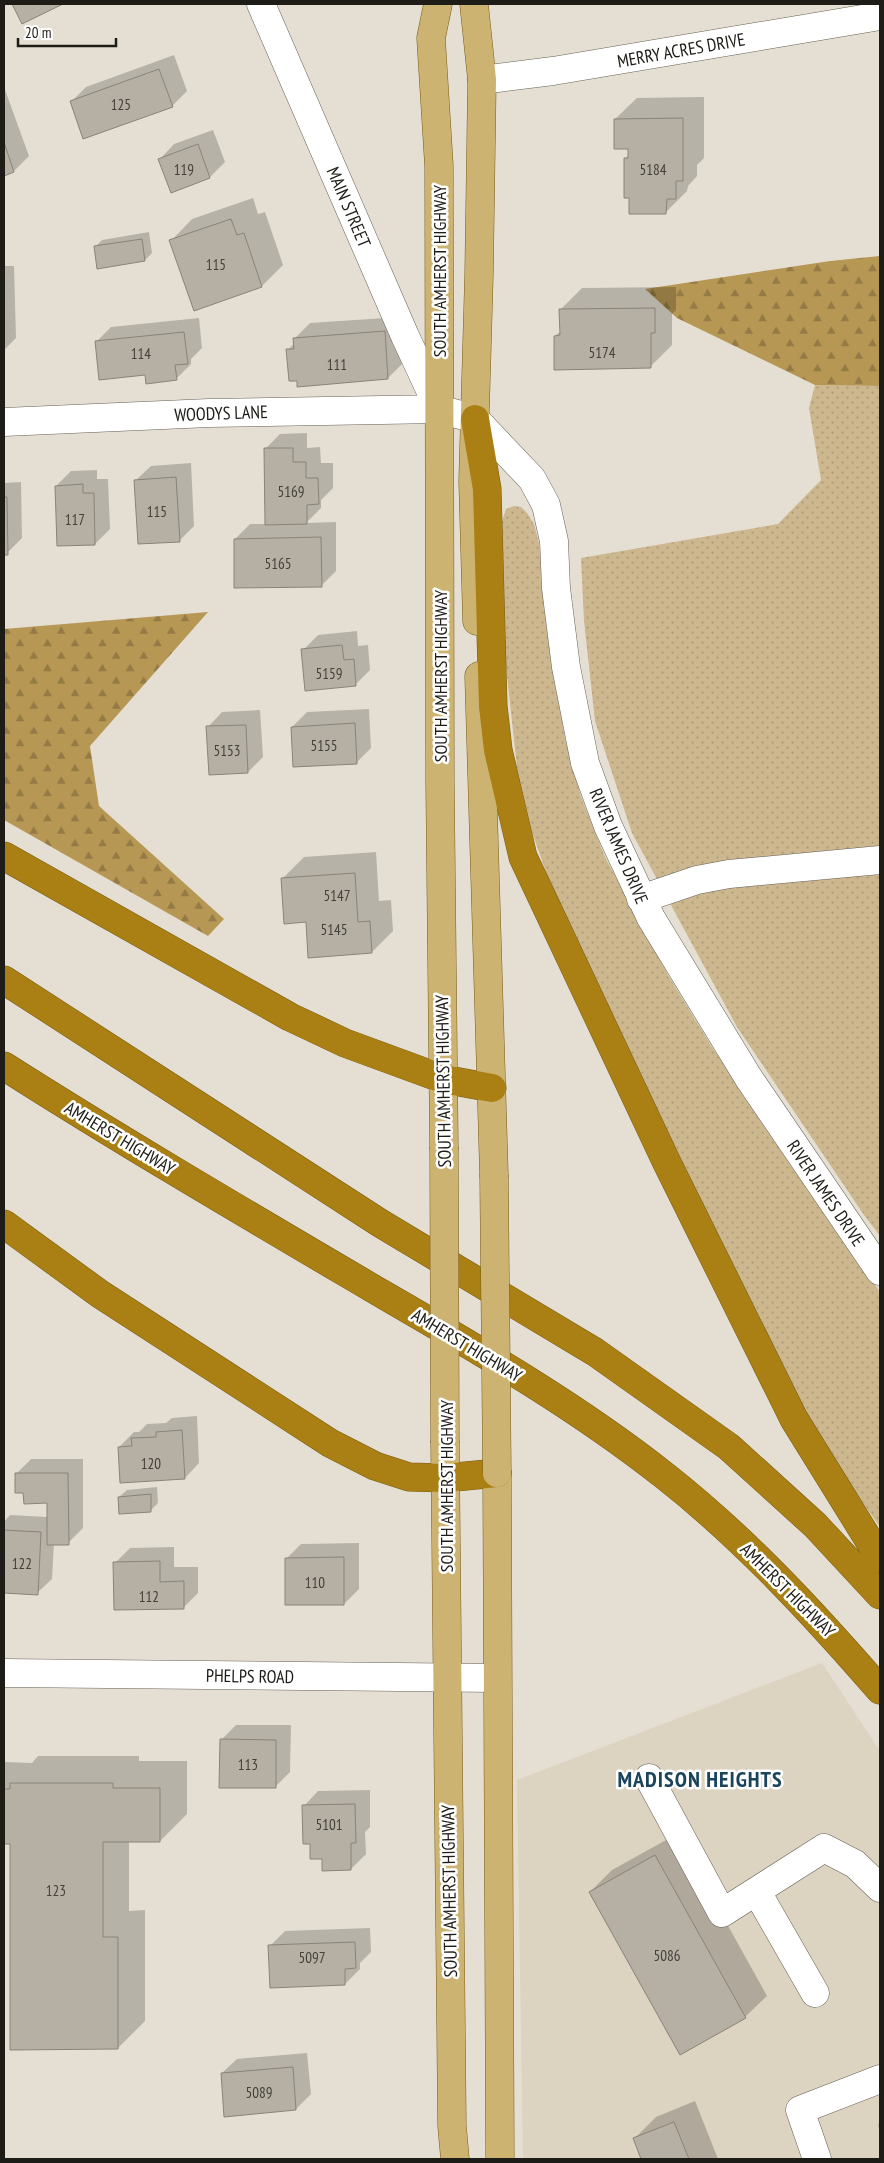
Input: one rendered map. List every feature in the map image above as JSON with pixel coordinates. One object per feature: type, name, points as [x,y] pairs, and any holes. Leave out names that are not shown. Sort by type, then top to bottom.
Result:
[{"type":"highway","points":[[475,418],[487,489],[493,706],[498,750],[523,856],[667,1163],[794,1419],[880,1558]]},
{"type":"highway","points":[[4,856],[290,1017],[345,1043],[442,1079],[492,1088]]},
{"type":"highway","points":[[4,980],[380,1223],[595,1352],[729,1447],[815,1526],[880,1595]]},
{"type":"highway","name":"AMHERST HIGHWAY","points":[[4,1066],[129,1145],[465,1342],[594,1424],[666,1476],[750,1550],[830,1632],[880,1690]]},
{"type":"highway","points":[[4,1224],[100,1294],[330,1443],[376,1466],[409,1478],[445,1478],[497,1472]]},
{"type":"main road","name":"SOUTH AMHERST HIGHWAY","points":[[438,4],[431,38],[439,166],[445,1478],[452,2097],[455,2159]]},
{"type":"main road","name":"SOUTH AMHERST HIGHWAY","points":[[474,4],[482,80],[473,491],[494,1174],[500,2159]]},
{"type":"street","name":"MAIN STREET","points":[[261,4],[405,336],[439,409]]},
{"type":"street","name":"MERRY ACRES DRIVE","points":[[482,80],[554,71],[880,16]]},
{"type":"street","points":[[439,409],[475,418]]},
{"type":"street","name":"WOODYS LANE","points":[[4,422],[209,413],[439,409]]},
{"type":"street","name":"RIVER JAMES DRIVE","points":[[475,418],[532,479],[546,505],[554,541],[556,588],[566,666],[585,763],[608,826],[641,899],[748,1077],[880,1271]]},
{"type":"street","points":[[641,899],[697,880],[729,874],[880,860]]},
{"type":"street","name":"PHELPS ROAD","points":[[4,1673],[496,1678]]},
{"type":"street","points":[[649,1778],[722,1913],[824,1848],[855,1864],[880,1888]]},
{"type":"street","points":[[757,1892],[815,1993]]},
{"type":"street","points":[[817,2159],[800,2110],[880,2079]]},
{"type":"shaded area","points":[[815,385],[880,386],[880,1236],[737,1027],[632,833],[595,721],[584,621],[581,558],[778,524],[821,480],[809,408]]},
{"type":"shaded area","points":[[514,506],[521,507],[527,513],[534,524],[539,543],[550,649],[565,738],[581,797],[605,857],[668,975],[712,1047],[815,1200],[880,1292],[880,1527],[841,1472],[792,1392],[672,1148],[552,889],[532,832],[517,767],[503,639],[501,524],[506,509]]},
{"type":"shaded area","points":[[822,1663],[880,1751],[880,2159],[523,2159],[517,1780]]},
{"type":"green space","points":[[880,256],[880,386],[815,385],[677,318],[645,289],[830,261]]},
{"type":"green space","points":[[208,612],[90,746],[99,806],[224,919],[208,936],[4,820],[4,629]]},
{"type":"building","points":[[12,4],[63,4],[22,24]]},
{"type":"building","points":[[159,69],[173,107],[83,139],[70,101]]},
{"type":"building","points":[[683,118],[683,181],[676,181],[676,199],[667,199],[666,214],[629,214],[629,198],[624,198],[624,158],[628,158],[628,149],[614,149],[614,119]]},
{"type":"building","points":[[4,142],[14,172],[4,176]]},
{"type":"building","points":[[198,144],[210,178],[171,193],[158,159]]},
{"type":"building","points":[[231,219],[237,235],[244,233],[262,287],[194,311],[169,240]]},
{"type":"building","points":[[142,239],[145,261],[97,269],[94,246]]},
{"type":"building","points":[[655,308],[655,333],[651,333],[651,368],[554,370],[554,336],[560,335],[559,309]]},
{"type":"building","points":[[385,331],[388,379],[297,387],[297,381],[289,381],[286,349],[294,349],[293,338]]},
{"type":"building","points":[[184,332],[188,364],[175,365],[177,380],[146,384],[145,375],[99,380],[95,341]]},
{"type":"building","points":[[264,448],[293,448],[293,462],[306,462],[306,478],[318,478],[319,504],[307,505],[307,524],[265,525]]},
{"type":"building","points":[[176,477],[180,542],[138,544],[134,480]]},
{"type":"building","points":[[83,484],[83,493],[94,493],[95,545],[57,546],[55,486]]},
{"type":"building","points":[[4,497],[7,497],[8,555],[4,555]]},
{"type":"building","points":[[321,537],[322,587],[234,588],[234,539]]},
{"type":"building","points":[[342,645],[344,660],[354,659],[356,686],[305,691],[301,649]]},
{"type":"building","points":[[355,723],[357,764],[293,767],[291,727]]},
{"type":"building","points":[[246,725],[248,773],[209,775],[206,726]]},
{"type":"building","points":[[355,873],[358,922],[370,921],[372,953],[308,958],[306,922],[284,924],[281,878]]},
{"type":"building","points":[[182,1430],[185,1479],[120,1483],[118,1447],[132,1446],[131,1438],[156,1437],[156,1432]]},
{"type":"building","points":[[15,1473],[68,1473],[69,1545],[47,1545],[47,1503],[24,1504],[23,1493],[15,1493]]},
{"type":"building","points":[[151,1494],[151,1512],[119,1514],[118,1497]]},
{"type":"building","points":[[4,1530],[41,1532],[38,1595],[4,1593]]},
{"type":"building","points":[[344,1557],[344,1605],[285,1605],[285,1558]]},
{"type":"building","points":[[160,1561],[160,1582],[184,1581],[184,1609],[114,1610],[113,1562]]},
{"type":"building","points":[[220,1739],[276,1740],[276,1788],[219,1788]]},
{"type":"building","points":[[10,1783],[113,1783],[113,1788],[160,1788],[160,1842],[103,1842],[103,1937],[118,1937],[118,2049],[10,2050],[10,1844],[4,1844],[4,1789],[10,1789]]},
{"type":"building","points":[[355,1804],[356,1843],[351,1843],[351,1870],[322,1871],[322,1859],[310,1859],[310,1844],[303,1844],[302,1805]]},
{"type":"building","points":[[655,1855],[746,2018],[680,2055],[589,1892]]},
{"type":"building","points":[[355,1942],[356,1968],[345,1969],[345,1985],[270,1988],[268,1945]]},
{"type":"building","points":[[293,2067],[296,2110],[224,2117],[221,2073]]},
{"type":"building","points":[[674,2122],[689,2159],[641,2159],[633,2138]]},
{"type":"district","name":"MADISON HEIGHTS","points":[[700,1779]]}]
